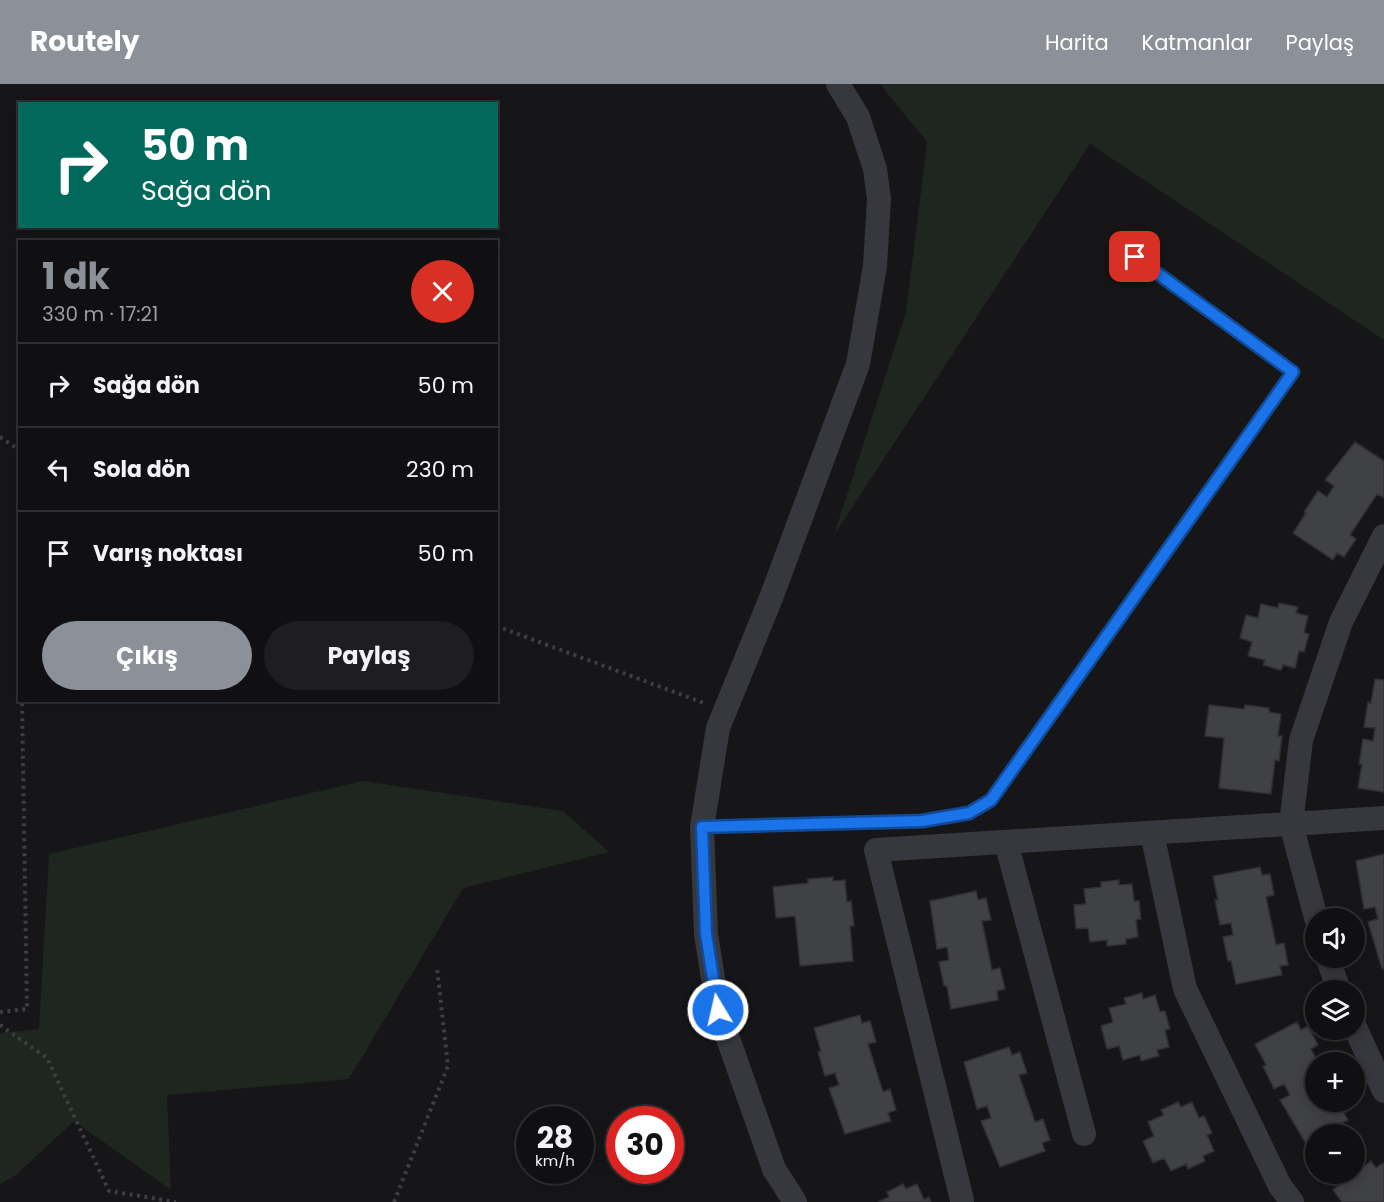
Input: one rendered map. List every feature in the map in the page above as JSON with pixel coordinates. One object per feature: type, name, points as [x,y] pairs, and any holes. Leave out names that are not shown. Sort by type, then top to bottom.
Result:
[{"type":"street","points":[[795,1202],[774,1169],[718,1010],[706,934],[702,827],[718,728],[771,598],[858,364],[875,266],[879,199],[874,169],[858,117],[838,84]]},
{"type":"street","points":[[1313,908],[1291,824],[1301,740],[1341,622],[1384,536]]},
{"type":"street","points":[[962,1200],[876,850],[1384,818]]},
{"type":"street","points":[[1152,833],[1185,989],[1280,1186],[1292,1202]]},
{"type":"street","points":[[1006,842],[1084,1134]]},
{"type":"street","points":[[1361,1040],[1384,1091]]},
{"type":"lane","points":[[702,827],[922,821],[969,813],[991,800],[1293,372],[1135,257]]},
{"type":"path","points":[[0,437],[18,449]]},
{"type":"path","points":[[498,627],[725,711]]},
{"type":"path","points":[[0,1012],[27,1009],[22,702]]},
{"type":"path","points":[[393,1202],[448,1066],[437,968]]},
{"type":"path","points":[[0,1025],[47,1058],[108,1191],[176,1202]]},
{"type":"shaded area","points":[[880,84],[1384,84],[1384,340],[1090,144],[834,535],[906,312],[927,142]]},
{"type":"shaded area","points":[[363,781],[563,811],[609,852],[463,888],[349,1079],[167,1095],[171,1190],[74,1121],[15,1176],[0,1184],[0,1033],[39,1029],[49,854]]},
{"type":"building","points":[[1355,442],[1384,461],[1384,498],[1377,494],[1350,535],[1356,539],[1344,557],[1337,553],[1333,560],[1293,533],[1318,491],[1327,497],[1334,486],[1325,480]]},
{"type":"building","points":[[1279,603],[1298,607],[1296,613],[1308,616],[1304,633],[1309,634],[1304,652],[1299,651],[1295,668],[1283,665],[1281,670],[1263,665],[1265,660],[1248,656],[1252,642],[1240,638],[1246,615],[1258,618],[1261,604],[1278,608]]},
{"type":"building","points":[[1375,679],[1384,680],[1384,792],[1358,788],[1363,739],[1373,741],[1375,728],[1364,727]]},
{"type":"building","points":[[1209,705],[1244,709],[1245,705],[1269,708],[1269,712],[1281,714],[1278,736],[1282,736],[1279,761],[1275,760],[1271,794],[1219,788],[1224,738],[1205,736]]},
{"type":"building","points":[[1384,854],[1384,968],[1382,969],[1368,922],[1378,919],[1375,907],[1364,908],[1356,861]]},
{"type":"building","points":[[1260,867],[1262,875],[1270,874],[1274,895],[1266,897],[1276,945],[1284,943],[1288,965],[1280,966],[1282,975],[1236,984],[1223,937],[1233,935],[1231,923],[1220,925],[1213,876]]},
{"type":"building","points":[[833,877],[833,881],[845,880],[847,902],[851,901],[854,926],[850,926],[853,961],[800,966],[795,916],[776,918],[773,887],[808,883],[808,879]]},
{"type":"building","points":[[1119,880],[1119,885],[1132,884],[1134,901],[1139,901],[1141,919],[1136,920],[1138,937],[1126,939],[1126,944],[1107,946],[1107,940],[1090,942],[1088,928],[1076,929],[1074,905],[1086,904],[1084,889],[1101,887],[1101,882]]},
{"type":"building","points":[[976,891],[978,900],[986,898],[991,920],[982,921],[992,970],[1000,968],[1005,989],[997,991],[998,1000],[951,1009],[947,986],[944,986],[939,962],[949,960],[947,947],[937,949],[930,901]]},
{"type":"building","points":[[1142,993],[1143,999],[1155,995],[1160,1012],[1165,1011],[1170,1029],[1165,1030],[1169,1047],[1157,1050],[1159,1056],[1141,1061],[1140,1055],[1123,1060],[1119,1046],[1107,1049],[1101,1026],[1113,1022],[1109,1008],[1126,1004],[1124,998]]},
{"type":"building","points":[[860,1015],[862,1023],[870,1021],[876,1042],[868,1044],[883,1092],[890,1089],[896,1110],[888,1113],[891,1121],[845,1134],[829,1088],[839,1085],[835,1073],[825,1076],[814,1028]]},
{"type":"building","points":[[1297,1022],[1301,1030],[1305,1028],[1305,1040],[1315,1040],[1318,1045],[1311,1049],[1313,1052],[1305,1052],[1305,1112],[1346,1112],[1344,1113],[1348,1120],[1340,1124],[1305,1124],[1305,1142],[1280,1100],[1290,1095],[1284,1084],[1274,1089],[1263,1066],[1266,1065],[1255,1044]]},
{"type":"building","points":[[1009,1047],[1012,1055],[1020,1052],[1027,1073],[1019,1075],[1035,1122],[1043,1119],[1050,1140],[1042,1143],[1045,1151],[1000,1167],[981,1121],[991,1118],[987,1106],[977,1109],[964,1062]]},
{"type":"building","points":[[1178,1102],[1181,1107],[1192,1102],[1199,1118],[1204,1116],[1212,1133],[1207,1135],[1214,1151],[1203,1156],[1205,1161],[1188,1169],[1186,1164],[1171,1171],[1164,1158],[1153,1163],[1143,1141],[1154,1136],[1148,1122],[1164,1115],[1161,1110]]},
{"type":"building","points":[[1371,1161],[1376,1168],[1383,1163],[1384,1202],[1342,1202],[1333,1190],[1341,1184],[1365,1184],[1365,1166]]},
{"type":"building","points":[[903,1184],[906,1189],[917,1184],[924,1200],[929,1197],[931,1202],[878,1202],[889,1197],[887,1192]]},
{"type":"route","points":[[718,1010],[706,934],[702,827],[922,821],[969,813],[991,800],[1293,372],[1135,257]]}]
